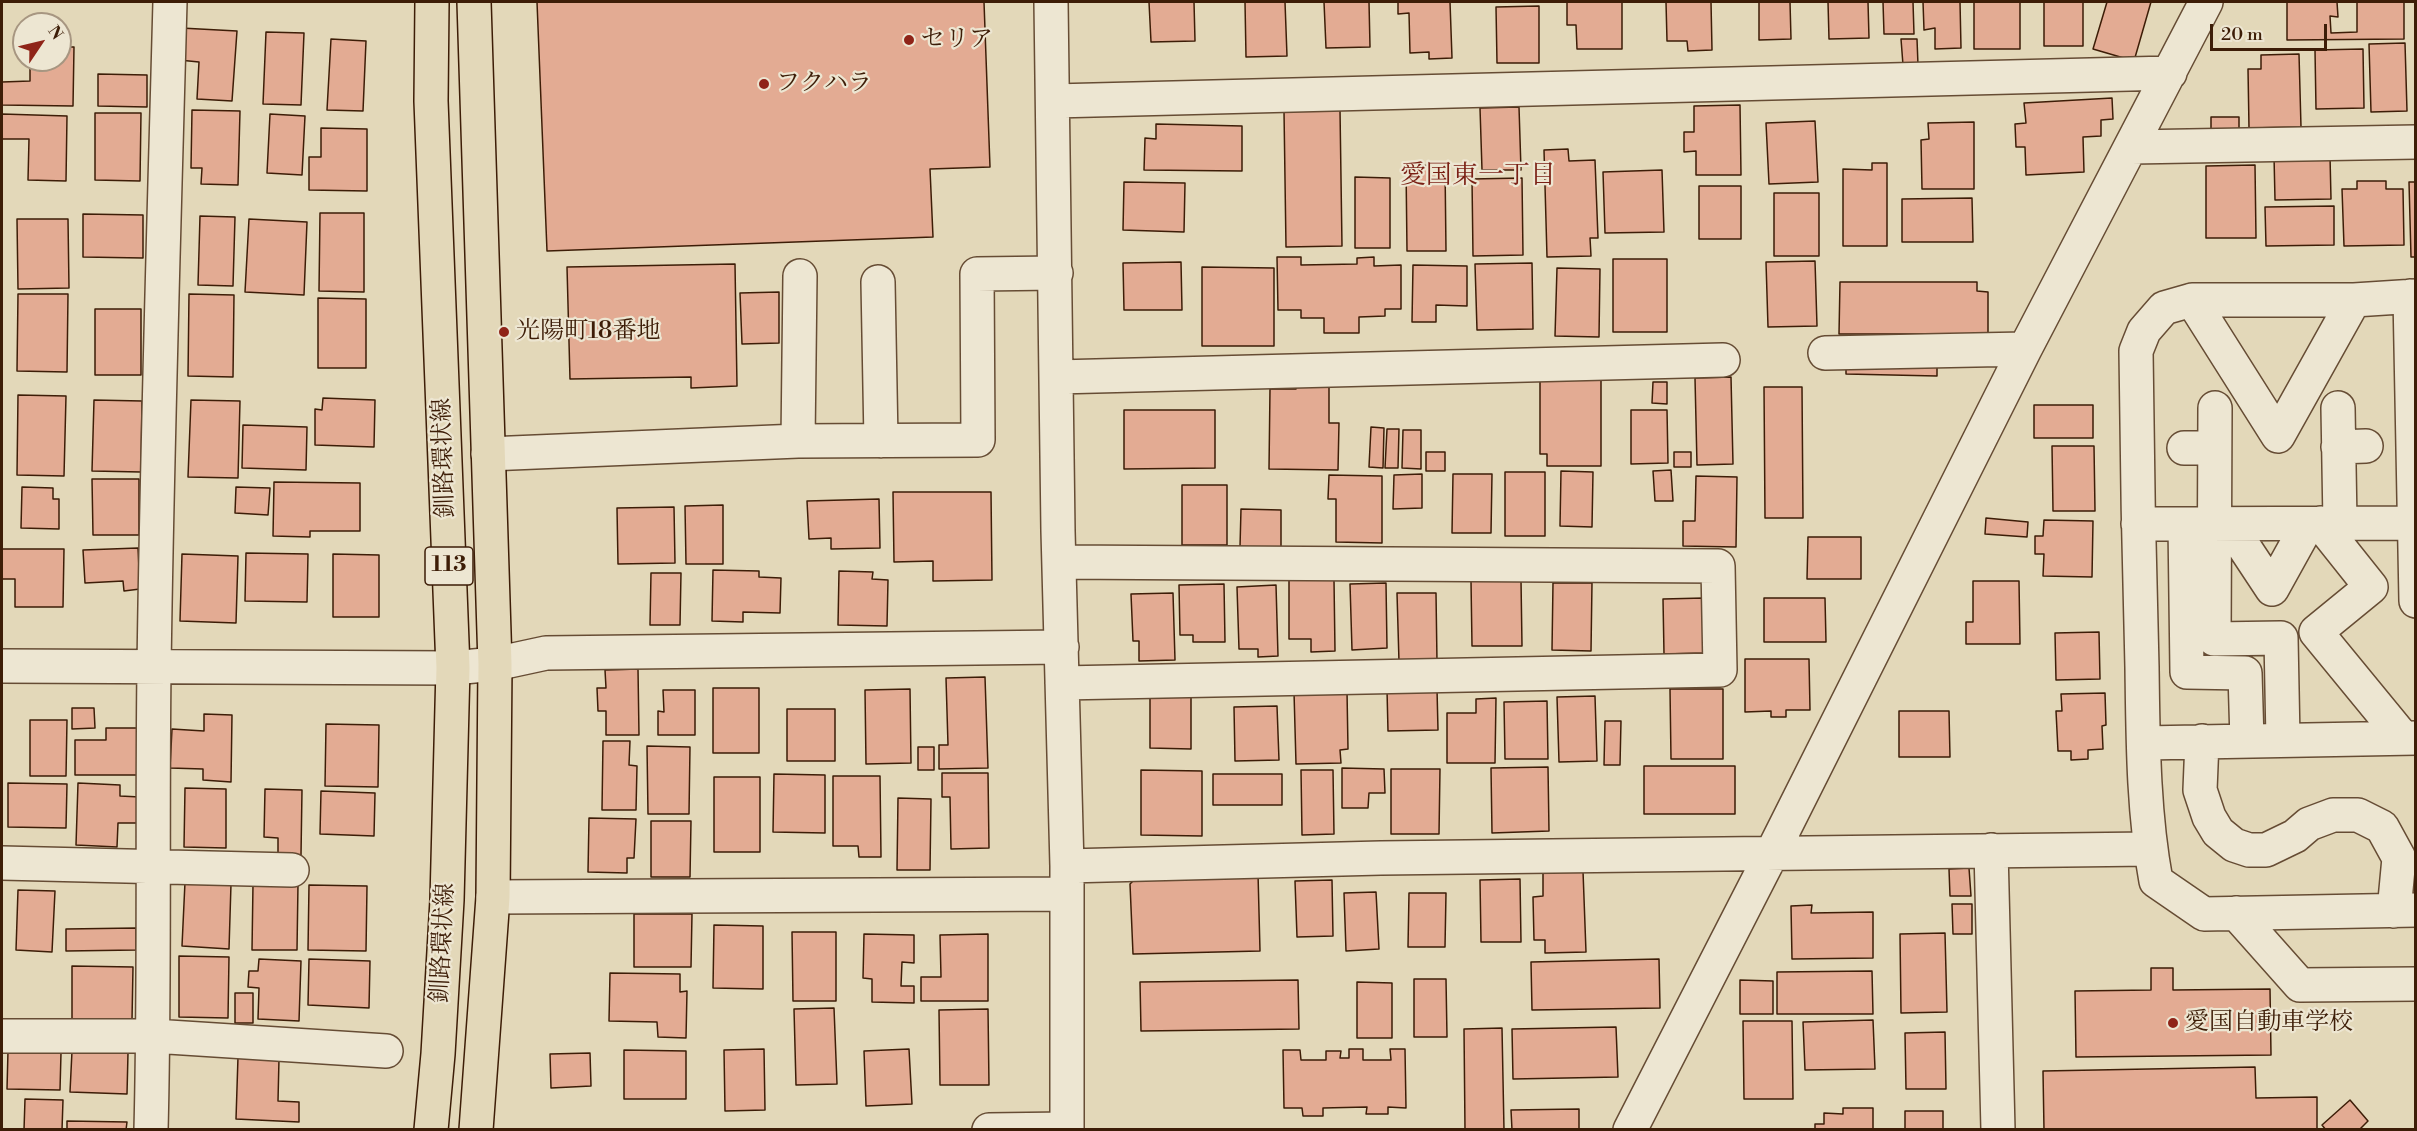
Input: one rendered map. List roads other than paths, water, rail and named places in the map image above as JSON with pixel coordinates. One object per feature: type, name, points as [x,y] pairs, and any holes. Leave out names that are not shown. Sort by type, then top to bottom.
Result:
[{"type":"main road","name":"釧路環状線","points":[[430,1130],[438,1054],[447,900],[453,668],[431,101],[432,2]]},
{"type":"main road","name":"釧路環状線","points":[[474,2],[495,664],[493,897],[476,1130]]},
{"type":"street","points":[[151,1130],[154,668],[170,2]]},
{"type":"street","points":[[988,1130],[1067,1129],[1067,880],[1059,562],[1051,2]]},
{"type":"street","points":[[1630,1130],[2025,349],[2206,2]]},
{"type":"street","points":[[1054,101],[2170,73]]},
{"type":"street","points":[[2132,147],[2415,142]]},
{"type":"street","points":[[488,454],[798,441],[978,440],[977,274],[1056,273]]},
{"type":"street","points":[[798,441],[800,276]]},
{"type":"street","points":[[878,282],[881,441]]},
{"type":"street","points":[[2202,741],[2200,790],[2209,817],[2218,832],[2234,845],[2249,850],[2266,850],[2295,836],[2309,824],[2333,815],[2358,815],[2382,827],[2399,858],[2405,911],[2204,914],[2156,881],[2150,849],[2144,742],[2136,351],[2144,331],[2164,308],[2192,300],[2354,300],[2413,296],[2415,601]]},
{"type":"street","points":[[2192,300],[2278,436],[2354,300]]},
{"type":"street","points":[[1825,353],[2025,349]]},
{"type":"street","points":[[1056,377],[1723,360]]},
{"type":"street","points":[[2216,408],[2199,448],[2210,524],[2214,639],[2281,638],[2283,740]]},
{"type":"street","points":[[2210,524],[2272,589],[2323,523],[2352,446],[2338,408]]},
{"type":"street","points":[[2323,523],[2371,587],[2316,632],[2409,738]]},
{"type":"street","points":[[2138,524],[2415,523]]},
{"type":"street","points":[[2210,524],[2187,672],[2245,673],[2247,741]]},
{"type":"street","points":[[1059,562],[1718,566],[1720,670],[1062,682]]},
{"type":"street","points":[[2,666],[453,668],[495,664],[546,653],[1062,647]]},
{"type":"street","points":[[2144,742],[2409,738]]},
{"type":"street","points":[[493,897],[1067,880],[1381,858],[2150,849]]},
{"type":"street","points":[[1991,850],[1998,1130]]},
{"type":"street","points":[[2,863],[292,870]]},
{"type":"street","points":[[2236,913],[2300,985],[2415,984]]},
{"type":"street","points":[[2,1036],[153,1036],[386,1051]]},
{"type":"place","name":"セリア","points":[[909,40]]},
{"type":"place","name":"フクハラ","points":[[764,84]]},
{"type":"place","name":"光陽町18番地","points":[[504,332]]},
{"type":"place","name":"愛国自動車学校","points":[[2173,1023]]},
{"type":"district","name":"愛国東一丁目","points":[[1478,177]]}]
